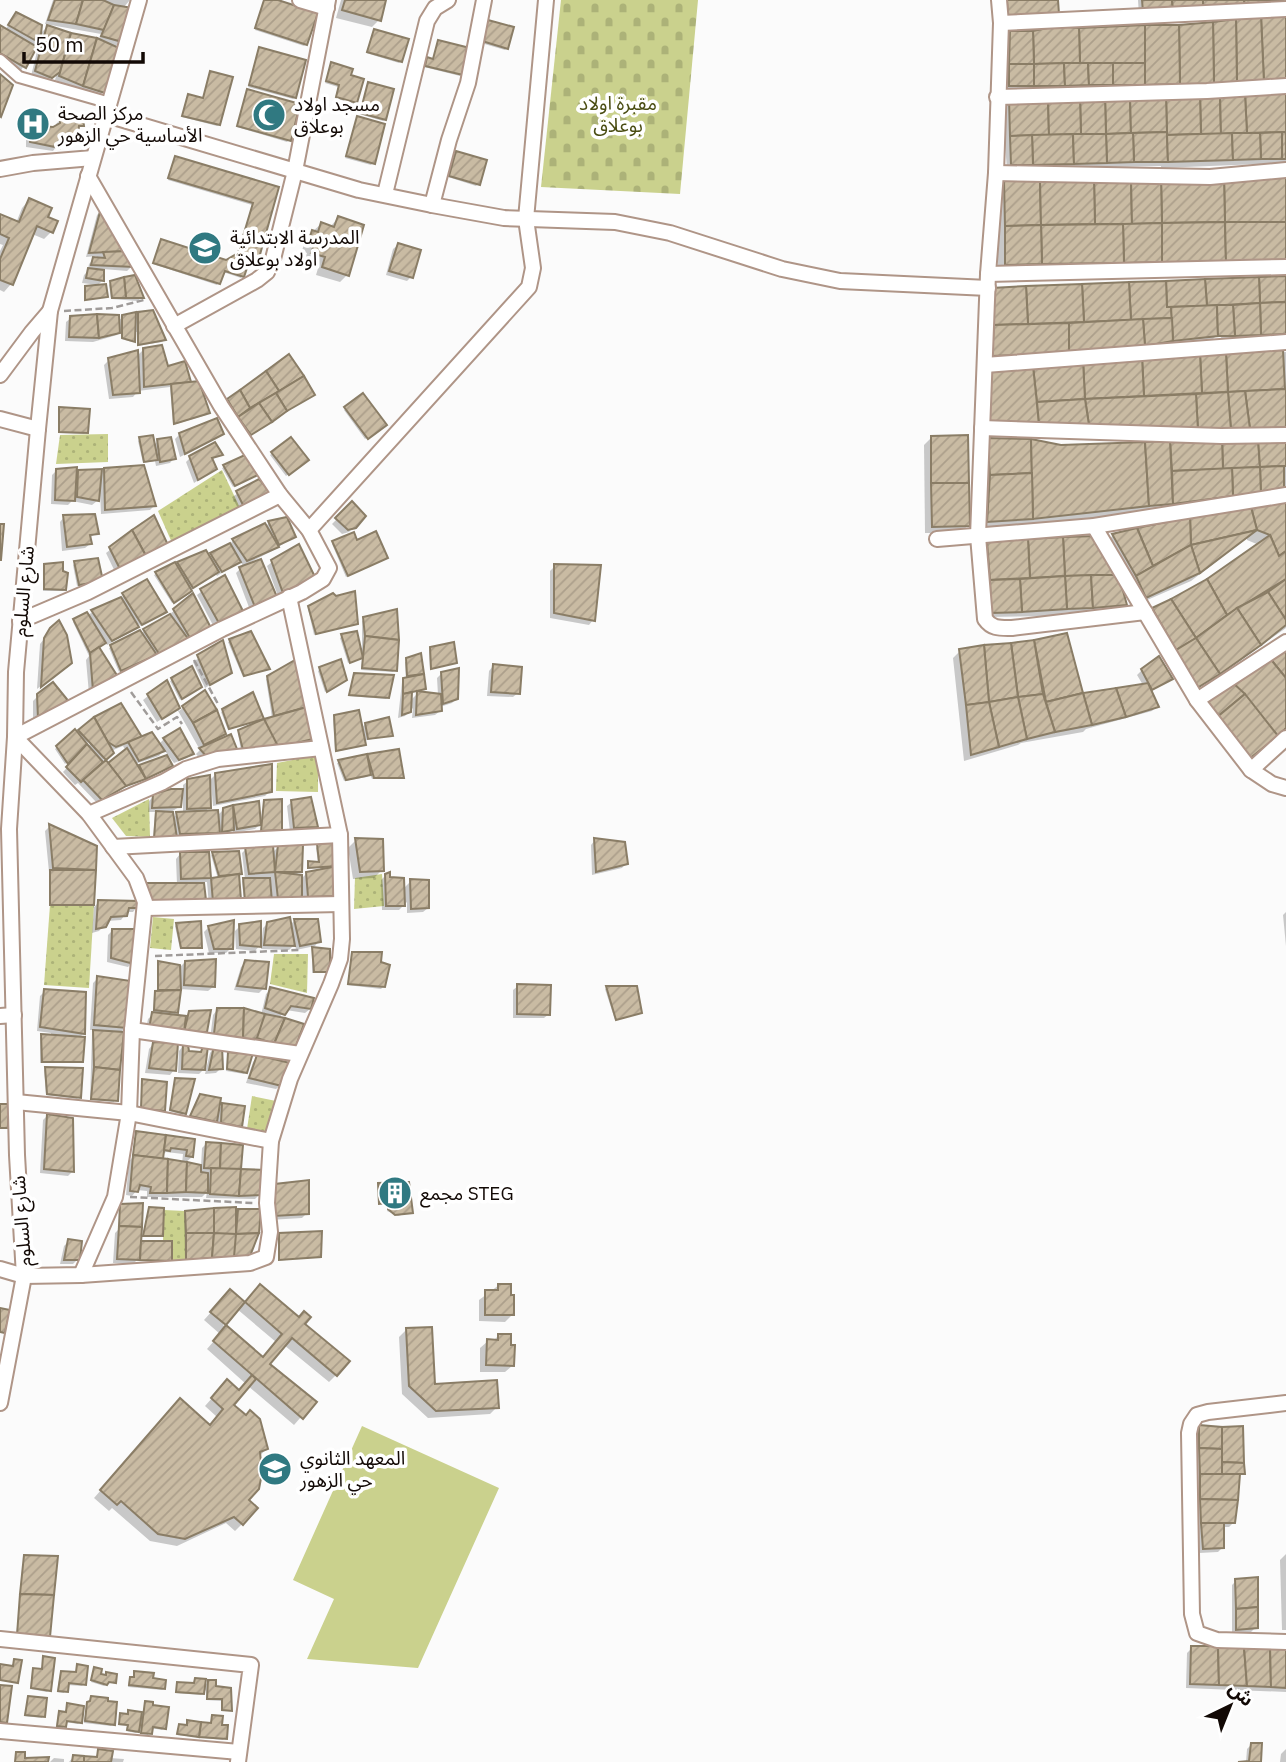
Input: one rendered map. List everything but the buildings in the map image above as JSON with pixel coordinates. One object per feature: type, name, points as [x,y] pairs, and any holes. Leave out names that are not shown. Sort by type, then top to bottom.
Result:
[{"type":"street","name":"شارع السلوم","points":[[0,1403],[24,1276],[16,1102],[7,1016],[5,827],[15,737],[16,672],[38,429],[50,311],[139,0]]},
{"type":"street","points":[[174,326],[257,280],[267,272],[273,259],[295,171],[328,4],[300,0]]},
{"type":"street","points":[[385,194],[427,21],[435,8],[448,0]]},
{"type":"street","points":[[432,205],[468,83],[484,0]]},
{"type":"street","points":[[309,530],[529,287],[533,268],[526,219],[546,0]]},
{"type":"street","points":[[999,0],[1001,23],[996,173],[988,281],[978,536],[984,611],[989,625],[1012,628],[1144,612]]},
{"type":"street","points":[[1001,23],[1286,9]]},
{"type":"street","points":[[0,60],[19,77],[295,171],[359,190],[504,218],[615,222],[670,233],[782,269],[840,281],[988,281],[1286,267]]},
{"type":"street","points":[[997,97],[1286,86]]},
{"type":"street","points":[[0,169],[93,158]]},
{"type":"street","points":[[996,173],[1210,177],[1286,170]]},
{"type":"street","points":[[81,1275],[116,1197],[129,1113],[132,1030],[145,908],[141,888],[89,814],[15,737],[187,647],[302,592],[323,579],[329,568],[309,530],[280,495],[221,406],[88,176]]},
{"type":"street","points":[[0,375],[50,311]]},
{"type":"street","points":[[985,365],[1286,342]]},
{"type":"street","points":[[0,419],[38,429]]},
{"type":"street","points":[[982,429],[1221,436],[1286,435]]},
{"type":"street","points":[[20,621],[88,593],[280,495]]},
{"type":"street","points":[[937,539],[1094,526],[1286,495]]},
{"type":"street","points":[[1094,526],[1197,701],[1251,770],[1286,788]]},
{"type":"street","points":[[0,1269],[24,1276],[81,1275],[259,1260],[266,1257],[269,1247],[267,1203],[271,1141],[290,1079],[340,959],[340,835],[289,597]]},
{"type":"street","points":[[1197,701],[1286,642]]},
{"type":"street","points":[[1251,770],[1286,738]]},
{"type":"street","points":[[89,814],[163,782],[186,769],[218,759],[321,748]]},
{"type":"street","points":[[113,846],[340,835]]},
{"type":"street","points":[[145,908],[341,904]]},
{"type":"street","points":[[132,1030],[300,1054]]},
{"type":"street","points":[[16,1102],[129,1113],[271,1141]]},
{"type":"street","points":[[1286,1403],[1197,1415],[1189,1433],[1192,1614],[1197,1633],[1217,1640],[1286,1642]]},
{"type":"street","points":[[0,1639],[251,1665],[239,1757],[0,1731]]},
{"type":"path","points":[[50,311],[112,308],[158,297]]},
{"type":"path","points":[[187,647],[218,704]]},
{"type":"path","points":[[123,681],[158,729],[177,717],[182,724]]},
{"type":"path","points":[[139,957],[299,950]]},
{"type":"path","points":[[116,1197],[267,1203]]},
{"type":"green space","name":"مقبرة اولاد بوعلاق","points":[[561,0],[698,0],[680,194],[541,187]]},
{"type":"green space","points":[[108,434],[108,462],[56,464],[60,435]]},
{"type":"green space","points":[[222,470],[241,510],[173,545],[158,511]]},
{"type":"green space","points":[[318,755],[318,792],[276,791],[277,763]]},
{"type":"green space","points":[[149,799],[150,837],[126,836],[112,818]]},
{"type":"green space","points":[[382,874],[384,906],[354,909],[355,878]]},
{"type":"green space","points":[[50,905],[94,905],[89,988],[44,985]]},
{"type":"green space","points":[[153,917],[174,919],[171,950],[150,948]]},
{"type":"green space","points":[[274,954],[308,954],[307,993],[270,984]]},
{"type":"green space","points":[[252,1096],[276,1101],[269,1136],[247,1129]]},
{"type":"green space","points":[[164,1210],[185,1211],[186,1260],[172,1261],[172,1241],[163,1241]]},
{"type":"green space","points":[[362,1426],[499,1488],[418,1668],[307,1659],[334,1599],[293,1580]]},
{"type":"place","name":"مسجد اولاد بوعلاق","points":[[269,115]]},
{"type":"place","name":"مركز الصحة الأساسية حي الزهور","points":[[33,124]]},
{"type":"place","name":"المدرسة الابتدائية اولاد بوعلاق","points":[[205,248]]},
{"type":"place","name":"مجمع STEG","points":[[395,1193]]},
{"type":"place","name":"المعهد الثانوي حي الزهور","points":[[275,1469]]}]
